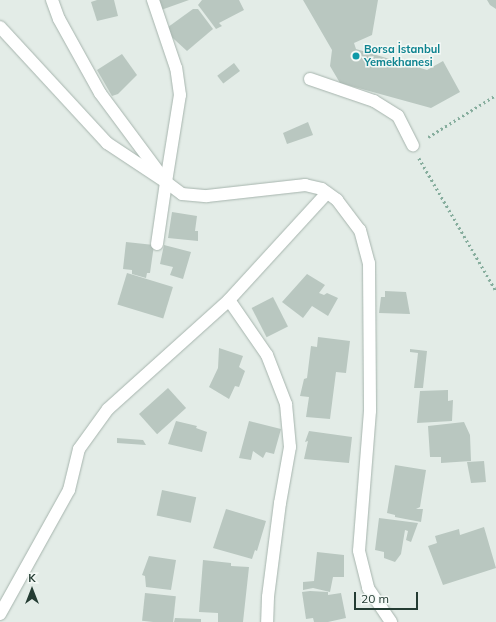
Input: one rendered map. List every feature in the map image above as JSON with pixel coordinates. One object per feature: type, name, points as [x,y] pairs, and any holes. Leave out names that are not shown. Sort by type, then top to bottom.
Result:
[{"type":"street","points":[[52,0],[59,19],[100,93],[166,182]]},
{"type":"street","points":[[153,0],[176,68],[180,96],[157,244]]},
{"type":"street","points":[[0,27],[107,143],[182,194],[207,196],[305,185],[327,193],[337,200],[360,230],[369,263],[370,411],[360,551],[368,588],[391,622]]},
{"type":"street","points":[[310,79],[374,101],[398,116],[413,145]]},
{"type":"street","points":[[0,614],[69,490],[80,449],[108,409],[229,300],[327,193]]},
{"type":"street","points":[[229,300],[267,355],[286,404],[290,447],[277,527],[268,597],[267,622]]},
{"type":"path","points":[[496,95],[413,145],[496,292]]},
{"type":"building","points":[[97,0],[114,0],[118,16],[97,21],[91,2]]},
{"type":"building","points":[[157,0],[189,0],[161,10]]},
{"type":"building","points":[[202,0],[239,0],[244,10],[219,23],[222,26],[216,29],[198,5]]},
{"type":"building","name":"Borsa İstanbul Yemekhanesi","points":[[303,0],[378,0],[372,35],[354,43],[356,49],[427,70],[443,61],[460,92],[431,108],[340,83],[330,66],[332,50]]},
{"type":"building","points":[[487,0],[496,0],[496,9],[490,5]]},
{"type":"building","points":[[193,9],[198,9],[213,29],[187,51],[164,30]]},
{"type":"building","points":[[122,54],[137,75],[118,94],[112,96],[97,70]]},
{"type":"building","points":[[234,63],[240,71],[223,84],[217,76]]},
{"type":"building","points":[[308,122],[313,135],[287,144],[283,133]]},
{"type":"building","points":[[172,212],[197,216],[195,231],[198,231],[198,241],[168,238]]},
{"type":"building","points":[[126,242],[154,245],[150,273],[147,273],[146,278],[132,274],[132,270],[123,269]]},
{"type":"building","points":[[164,245],[191,252],[183,279],[170,275],[173,267],[160,264]]},
{"type":"building","points":[[127,273],[173,287],[163,319],[117,305]]},
{"type":"building","points":[[307,274],[325,285],[319,293],[324,295],[327,293],[338,298],[328,316],[312,306],[303,318],[282,302]]},
{"type":"building","points":[[385,291],[406,292],[410,314],[379,313],[381,297],[385,297]]},
{"type":"building","points":[[273,297],[288,326],[267,337],[252,308]]},
{"type":"building","points":[[318,337],[350,341],[346,373],[336,372],[330,419],[306,417],[309,397],[300,396],[304,379],[307,378],[311,346],[317,347]]},
{"type":"building","points":[[219,348],[243,356],[239,367],[245,371],[239,387],[235,386],[229,399],[209,387],[218,368]]},
{"type":"building","points":[[410,349],[427,351],[423,388],[414,388],[418,353],[410,352]]},
{"type":"building","points":[[168,388],[186,408],[157,434],[139,414]]},
{"type":"building","points":[[448,390],[448,401],[453,400],[452,421],[417,423],[420,391]]},
{"type":"building","points":[[176,421],[197,426],[196,428],[207,432],[202,452],[168,444]]},
{"type":"building","points":[[249,421],[281,429],[274,454],[266,452],[263,458],[253,451],[251,460],[239,458]]},
{"type":"building","points":[[464,422],[470,435],[471,461],[441,463],[441,457],[430,457],[428,426]]},
{"type":"building","points":[[309,431],[352,437],[349,463],[304,459],[308,441],[305,442]]},
{"type":"building","points":[[117,438],[143,440],[146,445],[117,443]]},
{"type":"building","points":[[484,461],[486,482],[471,483],[467,462]]},
{"type":"building","points":[[395,465],[426,470],[420,507],[416,509],[423,509],[421,522],[395,517],[395,515],[387,513]]},
{"type":"building","points":[[162,490],[196,497],[191,523],[157,515]]},
{"type":"building","points":[[226,509],[266,521],[257,551],[255,550],[252,559],[213,548]]},
{"type":"building","points":[[379,518],[418,523],[411,542],[406,540],[408,531],[405,530],[401,554],[395,562],[384,558],[384,552],[375,550]]},
{"type":"building","points":[[484,527],[496,568],[443,585],[428,546],[437,543],[435,536],[459,529],[460,535]]},
{"type":"building","points":[[317,552],[344,555],[344,577],[333,577],[330,592],[313,588],[303,590],[303,582],[314,581]]},
{"type":"building","points":[[149,556],[176,560],[171,590],[146,587],[145,576],[142,575]]},
{"type":"building","points":[[203,560],[231,563],[231,566],[249,567],[243,622],[218,622],[218,613],[199,612]]},
{"type":"building","points":[[302,592],[328,592],[328,595],[341,593],[346,618],[328,622],[314,622],[313,618],[306,619]]},
{"type":"building","points":[[145,593],[176,596],[173,622],[142,621]]},
{"type":"building","points":[[175,618],[201,619],[201,622],[174,622]]},
{"type":"place","name":"Borsa İstanbul Yemekhanesi","points":[[356,56]]}]
